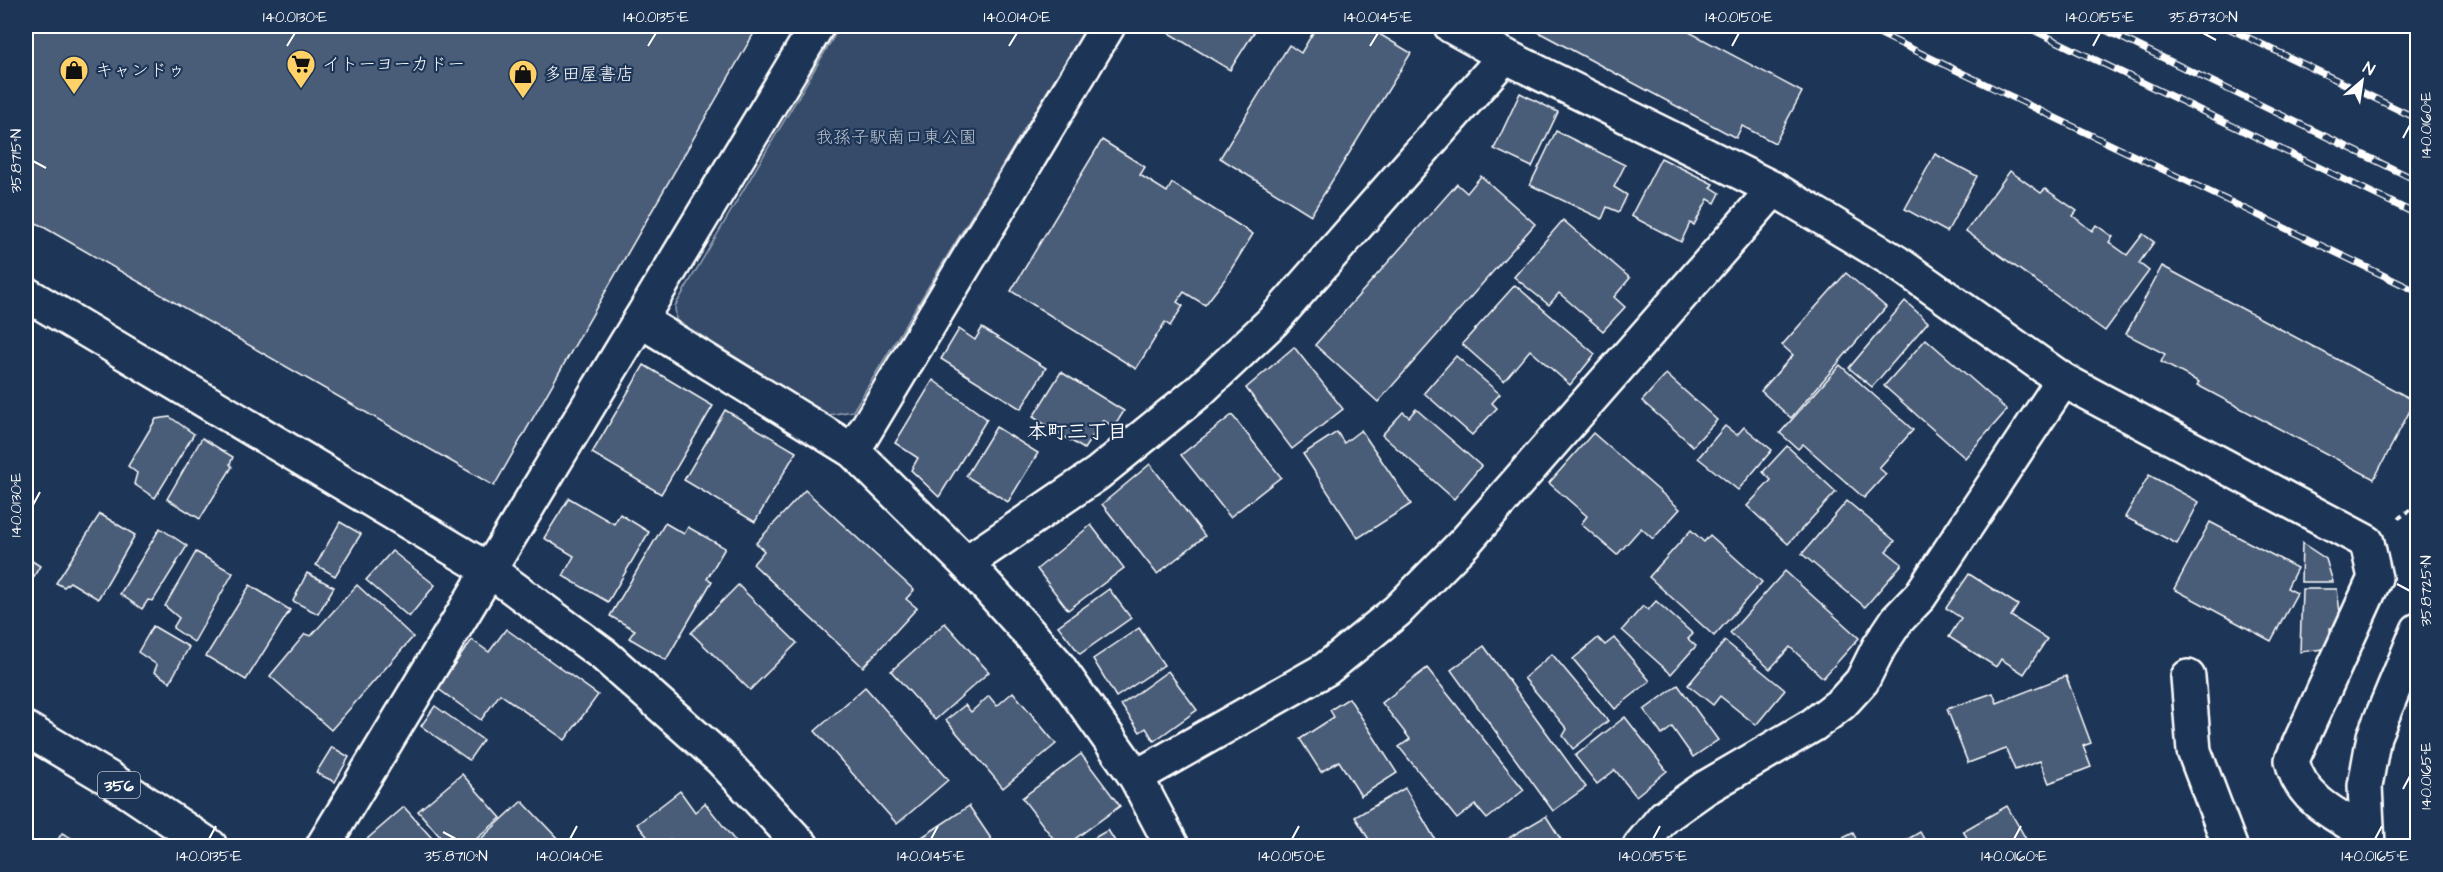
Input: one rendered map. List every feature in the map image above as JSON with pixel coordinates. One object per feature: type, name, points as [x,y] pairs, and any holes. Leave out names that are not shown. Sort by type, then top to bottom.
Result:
[{"type":"main road","points":[[323,846],[817,26]]},
{"type":"main road","points":[[853,451],[1108,26]]},
{"type":"main road","points":[[1451,26],[1505,56],[1774,189],[1896,262],[2063,380],[2367,543],[2375,578],[2292,760],[2295,776],[2325,809],[2367,840]]},
{"type":"main road","points":[[966,562],[1097,474],[1197,393],[1273,321],[1505,56]]},
{"type":"main road","points":[[1136,777],[1326,669],[1397,611],[1465,542],[1774,189]]},
{"type":"main road","points":[[26,294],[489,570],[604,654],[721,759],[802,846]]},
{"type":"main road","points":[[640,320],[853,451],[966,562],[1055,662],[1136,777],[1172,846]]},
{"type":"main road","points":[[1640,846],[1664,817],[1705,788],[1813,725],[1842,703],[1862,681],[1879,647],[1897,620],[1920,596],[2063,380]]},
{"type":"main road","points":[[2367,840],[2365,786],[2374,736],[2418,630]]},
{"type":"main road","points":[[2188,677],[2194,751],[2230,846]]},
{"type":"main road","name":"356","points":[[26,729],[111,780],[210,846]]},
{"type":"green space","name":"我孫子駅南口東公園","points":[[840,26],[1087,26],[853,411],[828,415],[676,320],[675,306]]},
{"type":"building","points":[[26,26],[758,26],[494,486],[26,217]]},
{"type":"building","points":[[1157,26],[1258,26],[1230,70]]},
{"type":"building","points":[[1317,26],[1366,26],[1411,53],[1311,215],[1220,158],[1289,45],[1301,53]]},
{"type":"building","points":[[1527,26],[1678,26],[1802,92],[1775,143],[1742,126],[1736,138]]},
{"type":"building","points":[[1520,93],[1558,112],[1532,167],[1494,149]]},
{"type":"building","points":[[1556,131],[1625,165],[1614,187],[1627,195],[1619,212],[1607,207],[1602,219],[1530,185]]},
{"type":"building","points":[[1102,140],[1145,167],[1140,175],[1167,192],[1172,183],[1253,234],[1225,279],[1205,305],[1184,292],[1177,302],[1183,306],[1170,326],[1165,322],[1136,369],[1011,291]]},
{"type":"building","points":[[1935,154],[1977,176],[1947,232],[1905,209]]},
{"type":"building","points":[[1661,158],[1713,184],[1711,187],[1720,193],[1715,203],[1708,199],[1694,225],[1690,223],[1681,242],[1631,216]]},
{"type":"building","points":[[2010,171],[2041,193],[2045,189],[2077,211],[2073,216],[2092,231],[2096,225],[2113,237],[2109,242],[2127,255],[2143,234],[2154,242],[2139,263],[2149,271],[2105,331],[1966,231]]},
{"type":"building","points":[[1481,176],[1535,224],[1378,402],[1315,345],[1457,184],[1467,193]]},
{"type":"building","points":[[1563,220],[1630,278],[1614,297],[1625,307],[1603,331],[1559,293],[1549,305],[1514,277]]},
{"type":"building","points":[[2162,266],[2415,401],[2374,479],[2197,385],[2199,382],[2161,362],[2165,354],[2126,334]]},
{"type":"building","points":[[1846,273],[1886,307],[1791,418],[1761,391],[1793,355],[1782,345]]},
{"type":"building","points":[[1515,285],[1595,354],[1570,385],[1530,350],[1504,381],[1462,344]]},
{"type":"building","points":[[1905,301],[1928,322],[1872,387],[1849,368]]},
{"type":"building","points":[[982,328],[1046,368],[1021,409],[941,359],[959,329],[975,340]]},
{"type":"building","points":[[1926,339],[2007,410],[1965,458],[1884,386]]},
{"type":"building","points":[[1294,347],[1343,409],[1292,449],[1246,388]]},
{"type":"building","points":[[1456,356],[1500,394],[1492,403],[1497,408],[1472,435],[1424,393]]},
{"type":"building","points":[[644,365],[713,406],[661,494],[592,453]]},
{"type":"building","points":[[1840,365],[1913,430],[1879,468],[1886,474],[1864,498],[1803,444],[1798,449],[1780,433]]},
{"type":"building","points":[[1061,372],[1124,411],[1114,427],[1103,420],[1084,449],[1033,417]]},
{"type":"building","points":[[1666,374],[1717,420],[1693,446],[1642,401]]},
{"type":"building","points":[[933,380],[987,419],[939,497],[911,470],[918,458],[895,443]]},
{"type":"building","points":[[1416,409],[1481,466],[1454,499],[1382,435],[1403,412],[1409,417]]},
{"type":"building","points":[[725,410],[796,452],[755,522],[684,480]]},
{"type":"building","points":[[1232,415],[1281,477],[1230,517],[1181,455]]},
{"type":"building","points":[[170,417],[194,434],[155,498],[134,484],[137,473],[128,466],[156,419]]},
{"type":"building","points":[[1725,426],[1737,435],[1744,427],[1772,450],[1738,490],[1698,458]]},
{"type":"building","points":[[996,427],[1038,453],[1008,502],[966,476]]},
{"type":"building","points":[[1361,430],[1411,504],[1358,538],[1303,454],[1337,432],[1344,443]]},
{"type":"building","points":[[1593,433],[1680,509],[1653,539],[1641,528],[1617,555],[1581,524],[1587,516],[1549,483]]},
{"type":"building","points":[[202,438],[233,457],[230,464],[232,467],[200,519],[167,499]]},
{"type":"building","points":[[1787,446],[1836,492],[1788,544],[1747,506],[1771,480],[1763,472]]},
{"type":"building","points":[[1150,464],[1205,536],[1157,574],[1102,504]]},
{"type":"building","points":[[2149,475],[2199,502],[2177,544],[2125,517]]},
{"type":"building","points":[[805,490],[914,590],[906,599],[917,608],[863,667],[753,564],[764,551],[756,543]]},
{"type":"building","points":[[569,498],[614,524],[620,514],[649,532],[608,602],[563,576],[574,556],[544,538]]},
{"type":"building","points":[[1847,501],[1895,541],[1886,551],[1902,564],[1865,607],[1802,554]]},
{"type":"building","points":[[100,514],[135,535],[98,599],[70,582],[64,587],[56,583]]},
{"type":"building","points":[[340,522],[361,534],[335,576],[316,565]]},
{"type":"building","points":[[2210,522],[2297,568],[2287,588],[2297,593],[2271,641],[2174,589]]},
{"type":"building","points":[[665,523],[684,534],[688,527],[725,548],[707,579],[712,581],[666,660],[629,638],[635,630],[610,616]]},
{"type":"building","points":[[1091,525],[1124,568],[1068,610],[1037,569]]},
{"type":"building","points":[[160,528],[187,546],[153,601],[148,600],[142,609],[120,594]]},
{"type":"building","points":[[1691,530],[1704,542],[1710,535],[1762,582],[1714,636],[1649,577]]},
{"type":"building","points":[[2302,543],[2326,559],[2333,582],[2301,582]]},
{"type":"building","points":[[392,551],[435,585],[409,617],[366,580]]},
{"type":"building","points":[[196,552],[233,573],[194,642],[173,628],[179,618],[165,606]]},
{"type":"building","points":[[26,557],[40,566],[26,590]]},
{"type":"building","points":[[1785,571],[1859,638],[1823,678],[1790,647],[1770,669],[1730,633]]},
{"type":"building","points":[[307,573],[334,587],[318,614],[293,601]]},
{"type":"building","points":[[1969,574],[2018,605],[2011,616],[2047,639],[2024,674],[2001,659],[1996,667],[1949,637],[1961,618],[1946,608]]},
{"type":"building","points":[[250,585],[290,610],[246,680],[206,656]]},
{"type":"building","points":[[357,585],[413,637],[331,730],[270,676],[305,634],[311,636]]},
{"type":"building","points":[[738,585],[797,643],[750,690],[691,633]]},
{"type":"building","points":[[1109,589],[1131,618],[1080,654],[1058,626]]},
{"type":"building","points":[[2302,589],[2337,589],[2342,628],[2330,628],[2331,648],[2300,652]]},
{"type":"building","points":[[1656,601],[1693,634],[1688,639],[1696,646],[1671,674],[1622,630],[1643,606],[1648,610]]},
{"type":"building","points":[[945,623],[989,672],[935,720],[891,671]]},
{"type":"building","points":[[153,626],[189,647],[170,682],[154,672],[157,665],[138,652]]},
{"type":"building","points":[[1139,628],[1164,665],[1116,697],[1093,659]]},
{"type":"building","points":[[506,629],[598,695],[565,740],[500,694],[481,720],[437,688],[472,640],[489,652]]},
{"type":"building","points":[[1598,638],[1605,645],[1614,638],[1650,681],[1615,709],[1573,659]]},
{"type":"building","points":[[1725,641],[1785,690],[1756,725],[1720,696],[1713,705],[1688,685]]},
{"type":"building","points":[[1484,646],[1586,787],[1553,811],[1451,670]]},
{"type":"building","points":[[1552,654],[1608,721],[1573,749],[1563,736],[1567,729],[1524,678]]},
{"type":"building","points":[[1427,668],[1524,790],[1487,819],[1475,805],[1457,819],[1399,747],[1410,739],[1382,703]]},
{"type":"building","points":[[1168,671],[1197,710],[1154,741],[1146,728],[1140,732],[1121,705]]},
{"type":"building","points":[[2066,676],[2091,743],[2083,746],[2091,767],[2049,783],[2040,761],[2015,770],[2006,749],[1968,763],[1947,709],[1993,693],[1997,703]]},
{"type":"building","points":[[1678,685],[1718,740],[1693,757],[1672,727],[1662,735],[1644,710]]},
{"type":"building","points":[[865,687],[948,780],[897,824],[815,731]]},
{"type":"building","points":[[1013,692],[1056,744],[1003,788],[946,720],[965,705],[971,712],[989,696],[997,706]]},
{"type":"building","points":[[1349,698],[1397,773],[1361,796],[1339,761],[1321,772],[1300,739],[1334,717],[1330,710]]},
{"type":"building","points":[[435,706],[483,740],[469,760],[421,726]]},
{"type":"building","points":[[1625,717],[1667,771],[1636,796],[1615,770],[1597,784],[1575,756]]},
{"type":"building","points":[[332,747],[349,757],[335,782],[316,773]]},
{"type":"building","points":[[1081,754],[1120,806],[1065,846],[1059,846],[1022,798]]},
{"type":"building","points":[[462,774],[501,818],[468,846],[448,846],[418,811]]},
{"type":"building","points":[[1405,788],[1439,846],[1373,846],[1355,817]]},
{"type":"building","points":[[680,791],[695,812],[705,803],[739,846],[675,846],[670,839],[660,846],[655,846],[637,824]]},
{"type":"building","points":[[522,801],[559,840],[552,846],[473,846]]},
{"type":"building","points":[[969,806],[996,846],[908,846],[936,828]]},
{"type":"building","points":[[2007,806],[2030,846],[1972,846],[1963,831]]},
{"type":"building","points":[[404,807],[439,846],[359,846]]},
{"type":"building","points":[[1546,816],[1565,846],[1495,846]]},
{"type":"building","points":[[1108,830],[1118,846],[1080,846]]},
{"type":"building","points":[[1920,832],[1928,846],[1896,846]]},
{"type":"building","points":[[62,833],[86,846],[54,846]]},
{"type":"building","points":[[1853,833],[1860,846],[1827,846]]},
{"type":"railway","points":[[1864,26],[2418,292]]},
{"type":"railway","points":[[2025,26],[2418,215]]},
{"type":"railway","points":[[2097,26],[2418,181]]},
{"type":"railway","points":[[2224,26],[2418,119]]},
{"type":"place","name":"イトーヨーカドー","points":[[301,90]]},
{"type":"place","name":"キャンドゥ","points":[[74,96]]},
{"type":"place","name":"多田屋書店","points":[[523,100]]},
{"type":"district","name":"本町三丁目","points":[[1077,431]]}]
